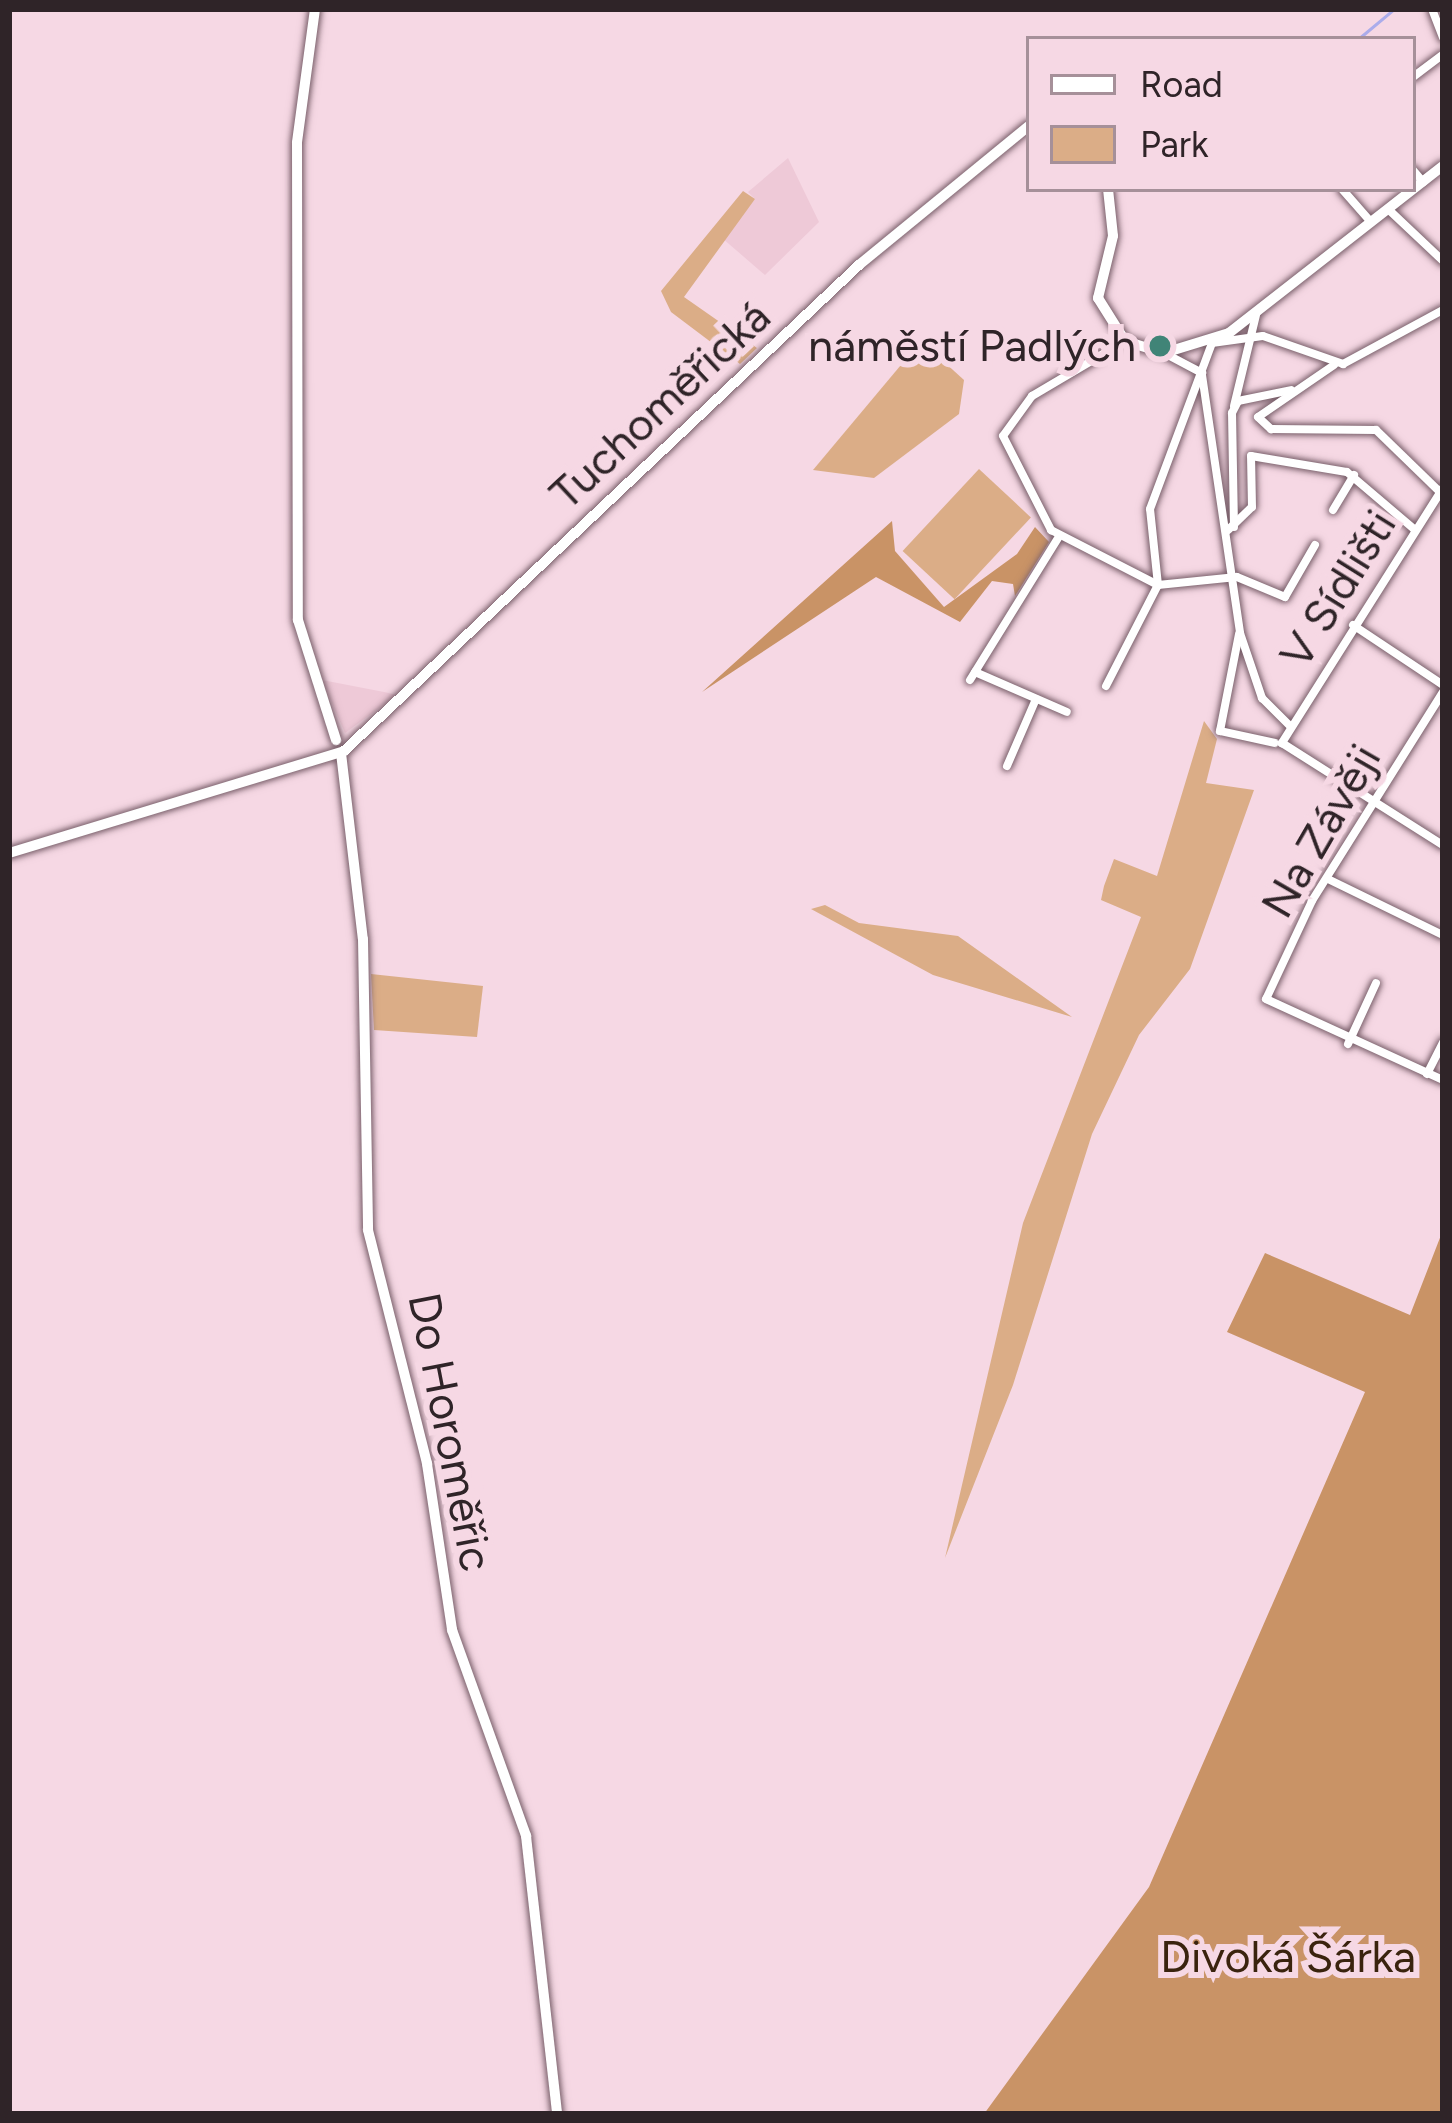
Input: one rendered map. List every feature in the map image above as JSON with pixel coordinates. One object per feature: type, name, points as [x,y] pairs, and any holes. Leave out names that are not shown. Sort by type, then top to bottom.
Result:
[{"type":"street","name":"Do Horoměřic","points":[[316,9],[297,143],[306,409],[298,620],[339,746],[363,939],[368,1230],[427,1464],[452,1630],[526,1836],[557,2114]]},
{"type":"street","points":[[1432,9],[1443,38]]},
{"type":"street","points":[[1416,75],[1443,54]]},
{"type":"street","name":"Tuchoměřická","points":[[339,746],[909,220],[1026,129]]},
{"type":"street","points":[[1416,187],[1443,166]]},
{"type":"street","points":[[1416,174],[1423,182]]},
{"type":"street","points":[[1108,192],[1112,236],[1098,298],[1125,341],[1164,353],[1202,373]]},
{"type":"street","points":[[1346,192],[1371,222]]},
{"type":"street","points":[[1106,686],[1158,585],[1150,509],[1212,344],[1410,192]]},
{"type":"street","points":[[1388,209],[1442,259]]},
{"type":"street","points":[[1442,491],[1376,430],[1271,429],[1258,417],[1334,365],[1443,310]]},
{"type":"street","points":[[1231,528],[1232,413],[1257,311]]},
{"type":"street","points":[[1164,353],[1253,337],[1301,345],[1334,365]]},
{"type":"street","points":[[1125,341],[1032,395],[1003,436],[1058,538],[1158,585],[1237,577],[1287,596],[1315,545]]},
{"type":"street","points":[[1202,373],[1231,528],[1240,633],[1220,731],[1275,743]]},
{"type":"street","points":[[1232,413],[1238,401],[1298,390]]},
{"type":"street","points":[[1231,528],[1252,507],[1251,456],[1354,475],[1414,529]]},
{"type":"street","points":[[1333,510],[1354,475]]},
{"type":"street","name":"V Sídlišti","points":[[1290,726],[1442,491]]},
{"type":"street","points":[[1058,538],[972,676],[1066,712]]},
{"type":"street","points":[[1352,625],[1443,688]]},
{"type":"street","points":[[1240,633],[1262,698],[1290,726],[1284,747],[1443,844]]},
{"type":"street","name":"Na Závěji","points":[[1348,1043],[1270,1007],[1330,880],[1443,688]]},
{"type":"street","points":[[1007,766],[1036,699]]},
{"type":"street","points":[[9,853],[339,746]]},
{"type":"street","points":[[1330,880],[1443,935]]},
{"type":"street","points":[[1376,983],[1348,1043],[1443,1080]]},
{"type":"street","points":[[1427,1074],[1443,1042]]},
{"type":"shaded area","points":[[788,158],[819,222],[765,275],[722,238],[755,199],[748,192]]},
{"type":"shaded area","points":[[322,680],[384,692],[397,695],[345,733]]},
{"type":"green space","points":[[743,191],[755,199],[684,297],[757,348],[740,364],[671,312],[661,291]]},
{"type":"green space","points":[[921,341],[964,380],[959,414],[874,478],[813,470]]},
{"type":"green space","points":[[979,469],[1031,517],[955,599],[903,551]]},
{"type":"green space","points":[[892,521],[895,551],[944,607],[1017,554],[1035,527],[1049,542],[1015,596],[1013,584],[992,581],[960,622],[876,577],[702,692]]},
{"type":"green space","points":[[1204,721],[1217,739],[1206,783],[1254,790],[1190,969],[1139,1035],[1092,1134],[1013,1385],[945,1558],[1023,1223],[1141,917],[1101,900],[1104,886],[1114,859],[1157,876]]},
{"type":"green space","points":[[825,905],[859,923],[958,936],[1072,1017],[933,975],[811,909]]},
{"type":"green space","points":[[371,974],[483,986],[477,1037],[374,1030]]},
{"type":"green space","name":"Divoká Šárka","points":[[1443,1230],[1443,2114],[984,2114],[1149,1887],[1365,1392],[1227,1332],[1265,1253],[1410,1315]]},
{"type":"waterway","points":[[1362,36],[1394,9]]},
{"type":"place","name":"náměstí Padlých","points":[[1160,346]]}]
